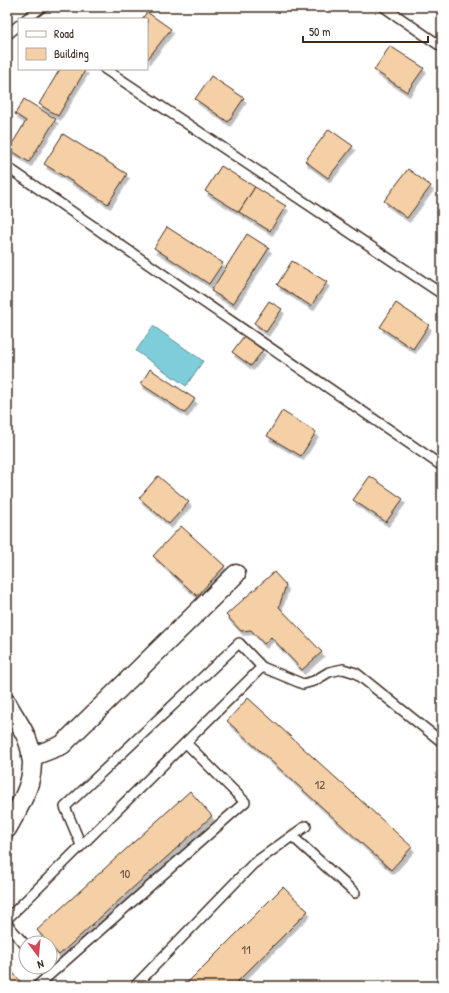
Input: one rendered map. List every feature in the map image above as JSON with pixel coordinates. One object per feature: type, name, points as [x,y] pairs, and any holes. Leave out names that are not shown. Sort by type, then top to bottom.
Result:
[{"type":"street","points":[[31,757],[62,746],[236,574]]},
{"type":"street","points":[[7,703],[27,738],[32,765],[31,779],[26,793],[7,829]]},
{"type":"lane","points":[[29,18],[42,7]]},
{"type":"lane","points":[[384,7],[442,47]]},
{"type":"lane","points":[[7,35],[18,26]]},
{"type":"lane","points":[[106,70],[442,294]]},
{"type":"lane","points":[[7,168],[442,466]]},
{"type":"lane","points":[[81,846],[65,807],[239,642],[262,667],[303,684],[314,681],[329,672],[343,669],[356,673],[442,742]]},
{"type":"lane","points":[[7,919],[262,667]]},
{"type":"lane","points":[[58,967],[245,802],[186,743]]},
{"type":"lane","points":[[135,986],[253,864],[306,826]]},
{"type":"lane","points":[[292,836],[355,893]]},
{"type":"lane","points":[[7,924],[18,937]]},
{"type":"lane","points":[[37,986],[49,975]]},
{"type":"water","points":[[153,326],[203,361],[186,386],[136,351]]},
{"type":"building","points":[[147,12],[171,29],[148,59],[148,18],[143,18]]},
{"type":"building","points":[[390,46],[424,68],[407,92],[374,70]]},
{"type":"building","points":[[59,70],[85,70],[58,116],[39,104]]},
{"type":"building","points":[[211,76],[244,98],[228,122],[195,99]]},
{"type":"building","points":[[24,99],[56,119],[29,162],[9,149],[26,121],[15,114]]},
{"type":"building","points":[[329,129],[353,146],[328,178],[305,161]]},
{"type":"building","points":[[63,134],[127,174],[108,204],[44,164]]},
{"type":"building","points":[[221,166],[255,187],[239,212],[205,191]]},
{"type":"building","points":[[408,169],[431,186],[407,218],[384,201]]},
{"type":"building","points":[[255,187],[286,206],[270,231],[239,212]]},
{"type":"building","points":[[167,227],[223,263],[209,284],[154,248]]},
{"type":"building","points":[[247,234],[269,248],[233,304],[211,291]]},
{"type":"building","points":[[292,261],[327,282],[311,306],[277,285]]},
{"type":"building","points":[[269,301],[282,309],[266,332],[254,323]]},
{"type":"building","points":[[396,303],[429,325],[413,349],[380,327]]},
{"type":"building","points":[[244,336],[263,350],[251,366],[232,352]]},
{"type":"building","points":[[150,369],[195,399],[185,413],[141,384]]},
{"type":"building","points":[[282,411],[316,432],[301,456],[267,436]]},
{"type":"building","points":[[158,476],[189,502],[169,524],[139,498]]},
{"type":"building","points":[[370,476],[403,499],[386,522],[353,500]]},
{"type":"building","points":[[181,526],[225,566],[197,596],[153,556]]},
{"type":"building","points":[[274,572],[286,585],[279,607],[322,652],[302,670],[271,637],[264,644],[251,630],[241,631],[226,615]]},
{"type":"building","points":[[248,698],[412,847],[391,870],[227,721]]},
{"type":"building","points":[[190,791],[212,816],[59,955],[58,935],[41,935],[37,930]]},
{"type":"building","points":[[283,887],[308,911],[233,986],[184,986]]},
{"type":"building","points":[[7,966],[23,984],[21,986],[7,986]]}]
